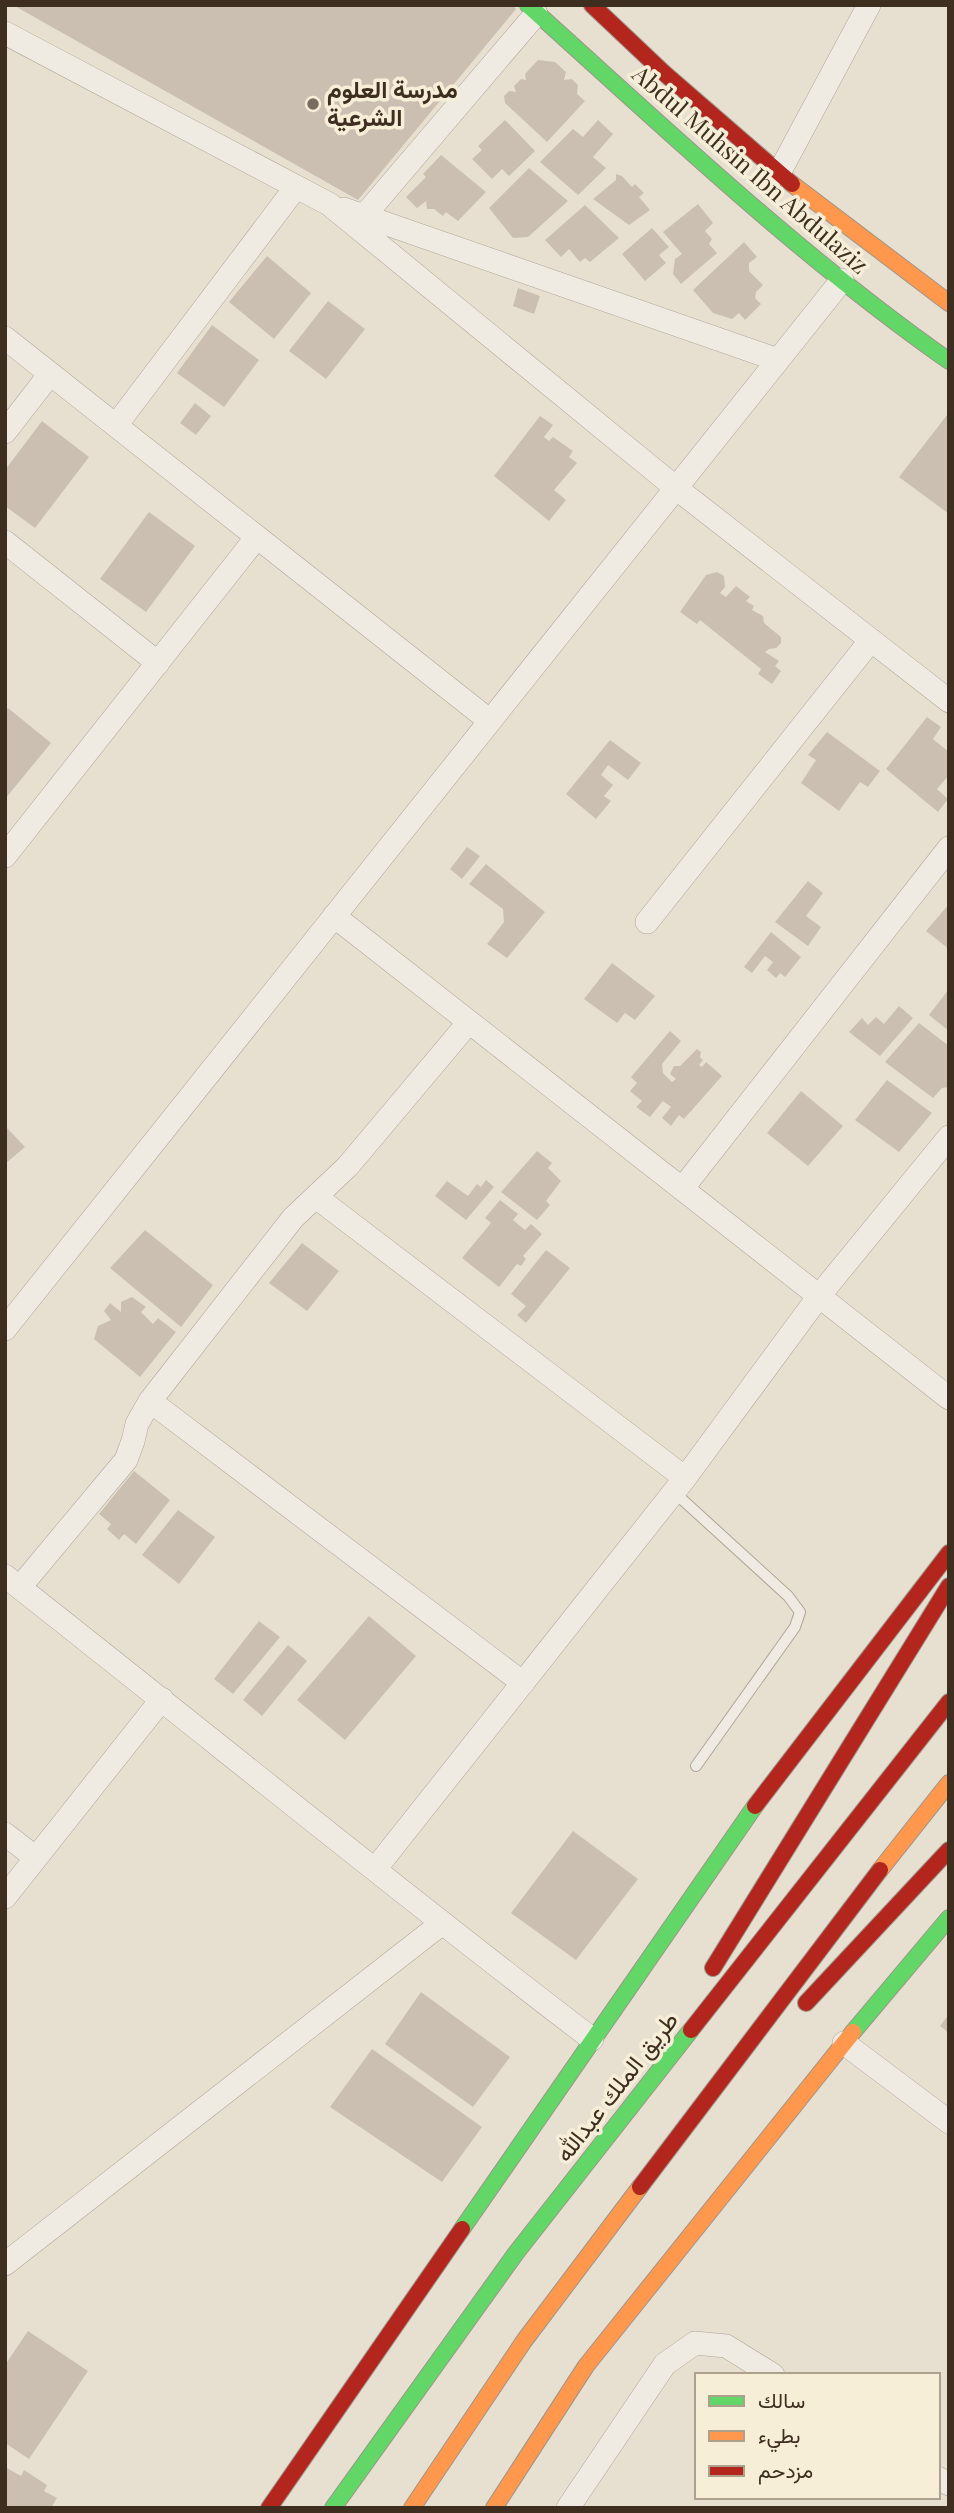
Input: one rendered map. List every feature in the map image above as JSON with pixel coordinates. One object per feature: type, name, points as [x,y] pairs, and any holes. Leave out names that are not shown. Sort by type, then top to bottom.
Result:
[{"type":"main road","name":"Abdul Muhsin Ibn Abdulaziz","points":[[592,5],[803,194],[949,303]]},
{"type":"main road","name":"Abdul Muhsin Ibn Abdulaziz","points":[[532,10],[778,230],[902,328],[949,361]]},
{"type":"main road","points":[[270,2508],[758,1801],[949,1553]]},
{"type":"main road","points":[[705,1980],[949,1586]]},
{"type":"main road","name":"طريق الملك عبدالله","points":[[333,2508],[516,2253],[949,1702]]},
{"type":"main road","points":[[412,2508],[524,2341],[843,1916],[949,1783]]},
{"type":"main road","points":[[792,2018],[949,1850]]},
{"type":"main road","points":[[494,2508],[586,2367],[844,2043],[949,1918]]},
{"type":"main road","points":[[546,2215],[675,2025]]},
{"type":"main road","points":[[630,2200],[765,2049]]},
{"type":"street","points":[[779,173],[869,5]]},
{"type":"street","points":[[364,216],[532,10]]},
{"type":"street","points":[[5,33],[329,204],[778,360]]},
{"type":"street","points":[[117,424],[296,187]]},
{"type":"street","points":[[329,204],[676,488],[949,701]]},
{"type":"street","points":[[9,1318],[842,280]]},
{"type":"street","points":[[5,338],[490,721]]},
{"type":"street","points":[[5,432],[50,374]]},
{"type":"street","points":[[5,856],[257,537]]},
{"type":"street","points":[[5,542],[158,663]]},
{"type":"street","points":[[647,922],[871,640]]},
{"type":"street","points":[[682,1189],[949,848]]},
{"type":"street","points":[[334,916],[949,1398]]},
{"type":"street","points":[[469,1022],[348,1166],[293,1218],[150,1401],[136,1424],[134,1441],[126,1460],[12,1582],[376,1868],[441,1924],[592,2039]]},
{"type":"street","points":[[376,1868],[679,1485],[819,1296],[949,1137]]},
{"type":"street","points":[[316,1197],[679,1485]]},
{"type":"street","points":[[150,1401],[523,1683]]},
{"type":"street","points":[[5,1897],[162,1699]]},
{"type":"street","points":[[5,1834],[36,1858]]},
{"type":"street","points":[[5,2264],[441,1924]]},
{"type":"street","points":[[844,2043],[949,2122]]},
{"type":"street","points":[[568,2508],[665,2364],[695,2343],[726,2346],[770,2373]]},
{"type":"lane","points":[[679,1485],[788,1596],[800,1612],[795,1627],[696,1766]]},
{"type":"building","name":"مدرسة العلوم الشرعية","points":[[13,5],[512,5],[516,9],[358,200]]},
{"type":"building","points":[[538,60],[555,62],[566,72],[564,80],[572,79],[578,85],[577,94],[585,101],[547,142],[505,103],[504,96],[509,91],[516,92],[514,86],[521,79],[526,80],[525,74]]},
{"type":"building","points":[[505,120],[535,151],[509,176],[502,169],[492,179],[472,159],[482,150],[478,146]]},
{"type":"building","points":[[598,120],[613,134],[593,157],[606,168],[578,195],[540,162],[573,129],[583,137]]},
{"type":"building","points":[[441,155],[486,192],[458,221],[446,212],[443,216],[434,209],[427,209],[426,201],[417,208],[406,197],[426,177],[423,174]]},
{"type":"building","points":[[529,168],[568,201],[528,237],[513,238],[489,208]]},
{"type":"building","points":[[616,174],[622,176],[632,187],[635,184],[644,193],[639,197],[650,210],[629,225],[593,199],[616,180]]},
{"type":"building","points":[[698,204],[713,223],[705,231],[712,239],[709,244],[717,253],[681,284],[673,274],[675,259],[682,254],[663,232]]},
{"type":"building","points":[[585,205],[619,238],[590,262],[585,258],[580,262],[569,249],[561,257],[545,240]]},
{"type":"building","points":[[652,228],[669,247],[659,255],[666,263],[645,281],[622,254]]},
{"type":"building","points":[[744,242],[757,257],[749,263],[749,271],[763,285],[756,292],[755,298],[761,304],[745,320],[739,313],[732,319],[713,313],[693,290]]},
{"type":"building","points":[[267,256],[311,293],[274,339],[229,302]]},
{"type":"building","points":[[518,288],[540,296],[534,314],[513,306]]},
{"type":"building","points":[[328,301],[365,329],[326,379],[289,351]]},
{"type":"building","points":[[212,325],[259,360],[224,407],[177,373]]},
{"type":"building","points":[[195,403],[211,416],[196,435],[180,423]]},
{"type":"building","points":[[947,415],[949,416],[949,514],[899,477]]},
{"type":"building","points":[[540,416],[553,425],[544,437],[549,441],[553,437],[573,451],[569,457],[577,463],[554,490],[566,500],[549,521],[494,476]]},
{"type":"building","points":[[42,421],[89,457],[35,528],[5,506],[5,470]]},
{"type":"building","points":[[149,512],[195,546],[146,612],[100,579]]},
{"type":"building","points":[[717,572],[724,576],[725,587],[720,593],[726,597],[736,586],[750,597],[746,601],[754,606],[752,610],[763,616],[764,623],[781,637],[781,643],[776,648],[765,652],[779,661],[775,666],[781,671],[772,684],[758,674],[761,669],[700,620],[697,624],[680,612],[706,575]]},
{"type":"building","points":[[8,708],[51,743],[5,799],[5,711]]},
{"type":"building","points":[[927,717],[941,727],[933,739],[949,752],[949,775],[937,789],[948,799],[938,812],[886,769]]},
{"type":"building","points":[[827,732],[880,771],[868,787],[860,782],[839,811],[801,783],[816,760],[808,755]]},
{"type":"building","points":[[610,740],[641,763],[628,780],[608,765],[601,775],[613,785],[604,796],[611,801],[596,819],[566,794]]},
{"type":"building","points":[[467,847],[480,856],[462,879],[450,869]]},
{"type":"building","points":[[486,864],[545,912],[507,958],[487,944],[504,922],[503,909],[469,884]]},
{"type":"building","points":[[808,881],[823,893],[806,916],[821,927],[808,946],[775,922]]},
{"type":"building","points":[[949,904],[949,949],[926,931]]},
{"type":"building","points":[[771,932],[801,957],[785,977],[780,973],[776,978],[767,970],[773,962],[765,956],[752,973],[744,967]]},
{"type":"building","points":[[612,963],[655,996],[635,1020],[625,1013],[617,1023],[584,999]]},
{"type":"building","points":[[949,989],[949,1031],[929,1015]]},
{"type":"building","points":[[899,1006],[913,1018],[880,1056],[849,1032],[862,1018],[868,1025],[876,1017],[884,1024]]},
{"type":"building","points":[[919,1023],[949,1046],[949,1087],[942,1088],[933,1098],[885,1062]]},
{"type":"building","points":[[670,1031],[681,1041],[662,1064],[663,1073],[672,1082],[676,1079],[670,1074],[674,1066],[680,1066],[697,1049],[703,1060],[699,1065],[702,1067],[706,1062],[722,1076],[684,1119],[679,1115],[671,1126],[662,1118],[671,1107],[663,1101],[650,1117],[636,1107],[642,1101],[630,1091],[637,1083],[631,1077]]},
{"type":"building","points":[[887,1080],[932,1113],[899,1152],[855,1120]]},
{"type":"building","points":[[801,1091],[843,1126],[808,1166],[767,1133]]},
{"type":"building","points":[[5,1129],[25,1147],[5,1164]]},
{"type":"building","points":[[537,1151],[552,1163],[548,1168],[561,1181],[546,1201],[550,1205],[537,1220],[501,1192]]},
{"type":"building","points":[[486,1180],[494,1187],[466,1220],[435,1196],[447,1181],[468,1196],[477,1184],[481,1187]]},
{"type":"building","points":[[500,1200],[518,1214],[513,1220],[525,1230],[531,1224],[542,1234],[523,1256],[526,1259],[521,1266],[517,1264],[499,1287],[462,1258],[491,1223],[485,1218]]},
{"type":"building","points":[[145,1230],[213,1285],[181,1327],[110,1268]]},
{"type":"building","points":[[302,1243],[339,1271],[307,1311],[269,1283]]},
{"type":"building","points":[[546,1250],[570,1268],[526,1323],[517,1315],[526,1306],[511,1294]]},
{"type":"building","points":[[132,1297],[146,1307],[141,1312],[153,1324],[158,1318],[176,1332],[140,1377],[94,1339],[98,1326],[111,1320],[104,1311],[110,1303],[121,1312],[121,1302]]},
{"type":"building","points":[[134,1471],[170,1500],[136,1544],[124,1534],[119,1540],[107,1529],[111,1524],[99,1514]]},
{"type":"building","points":[[178,1510],[215,1537],[179,1584],[142,1555]]},
{"type":"building","points":[[369,1616],[416,1656],[345,1740],[297,1700]]},
{"type":"building","points":[[259,1621],[280,1637],[233,1694],[214,1679]]},
{"type":"building","points":[[288,1645],[307,1661],[262,1716],[243,1700]]},
{"type":"building","points":[[573,1831],[638,1879],[576,1960],[511,1913]]},
{"type":"building","points":[[421,1992],[510,2057],[473,2107],[385,2044]]},
{"type":"building","points":[[949,2014],[949,2033],[940,2026]]},
{"type":"building","points":[[372,2049],[482,2127],[442,2182],[330,2107]]},
{"type":"building","points":[[28,2331],[88,2371],[29,2459],[5,2443],[5,2365]]},
{"type":"building","points":[[5,2467],[21,2476],[24,2470],[47,2485],[44,2491],[57,2498],[51,2508],[5,2508]]},
{"type":"traffic: fast","points":[[528,5],[786,234],[839,278],[949,361]]},
{"type":"traffic: fast","points":[[462,2229],[755,1806]]},
{"type":"traffic: fast","points":[[853,2032],[949,1918]]},
{"type":"traffic: fast","points":[[333,2508],[516,2253],[691,2030]]},
{"type":"traffic: slow","points":[[792,184],[949,303]]},
{"type":"traffic: slow","points":[[880,1870],[949,1783]]},
{"type":"traffic: slow","points":[[494,2508],[586,2366],[853,2032]]},
{"type":"traffic: slow","points":[[412,2508],[524,2341],[640,2187]]},
{"type":"traffic: jam","points":[[592,5],[664,73],[792,184]]},
{"type":"traffic: jam","points":[[755,1806],[949,1553]]},
{"type":"traffic: jam","points":[[713,1968],[949,1586]]},
{"type":"traffic: jam","points":[[691,2030],[949,1702]]},
{"type":"traffic: jam","points":[[806,2003],[949,1850]]},
{"type":"traffic: jam","points":[[640,2187],[880,1870]]},
{"type":"traffic: jam","points":[[269,2508],[462,2229]]},
{"type":"place","name":"مدرسة العلوم الشرعية","points":[[313,104]]}]
